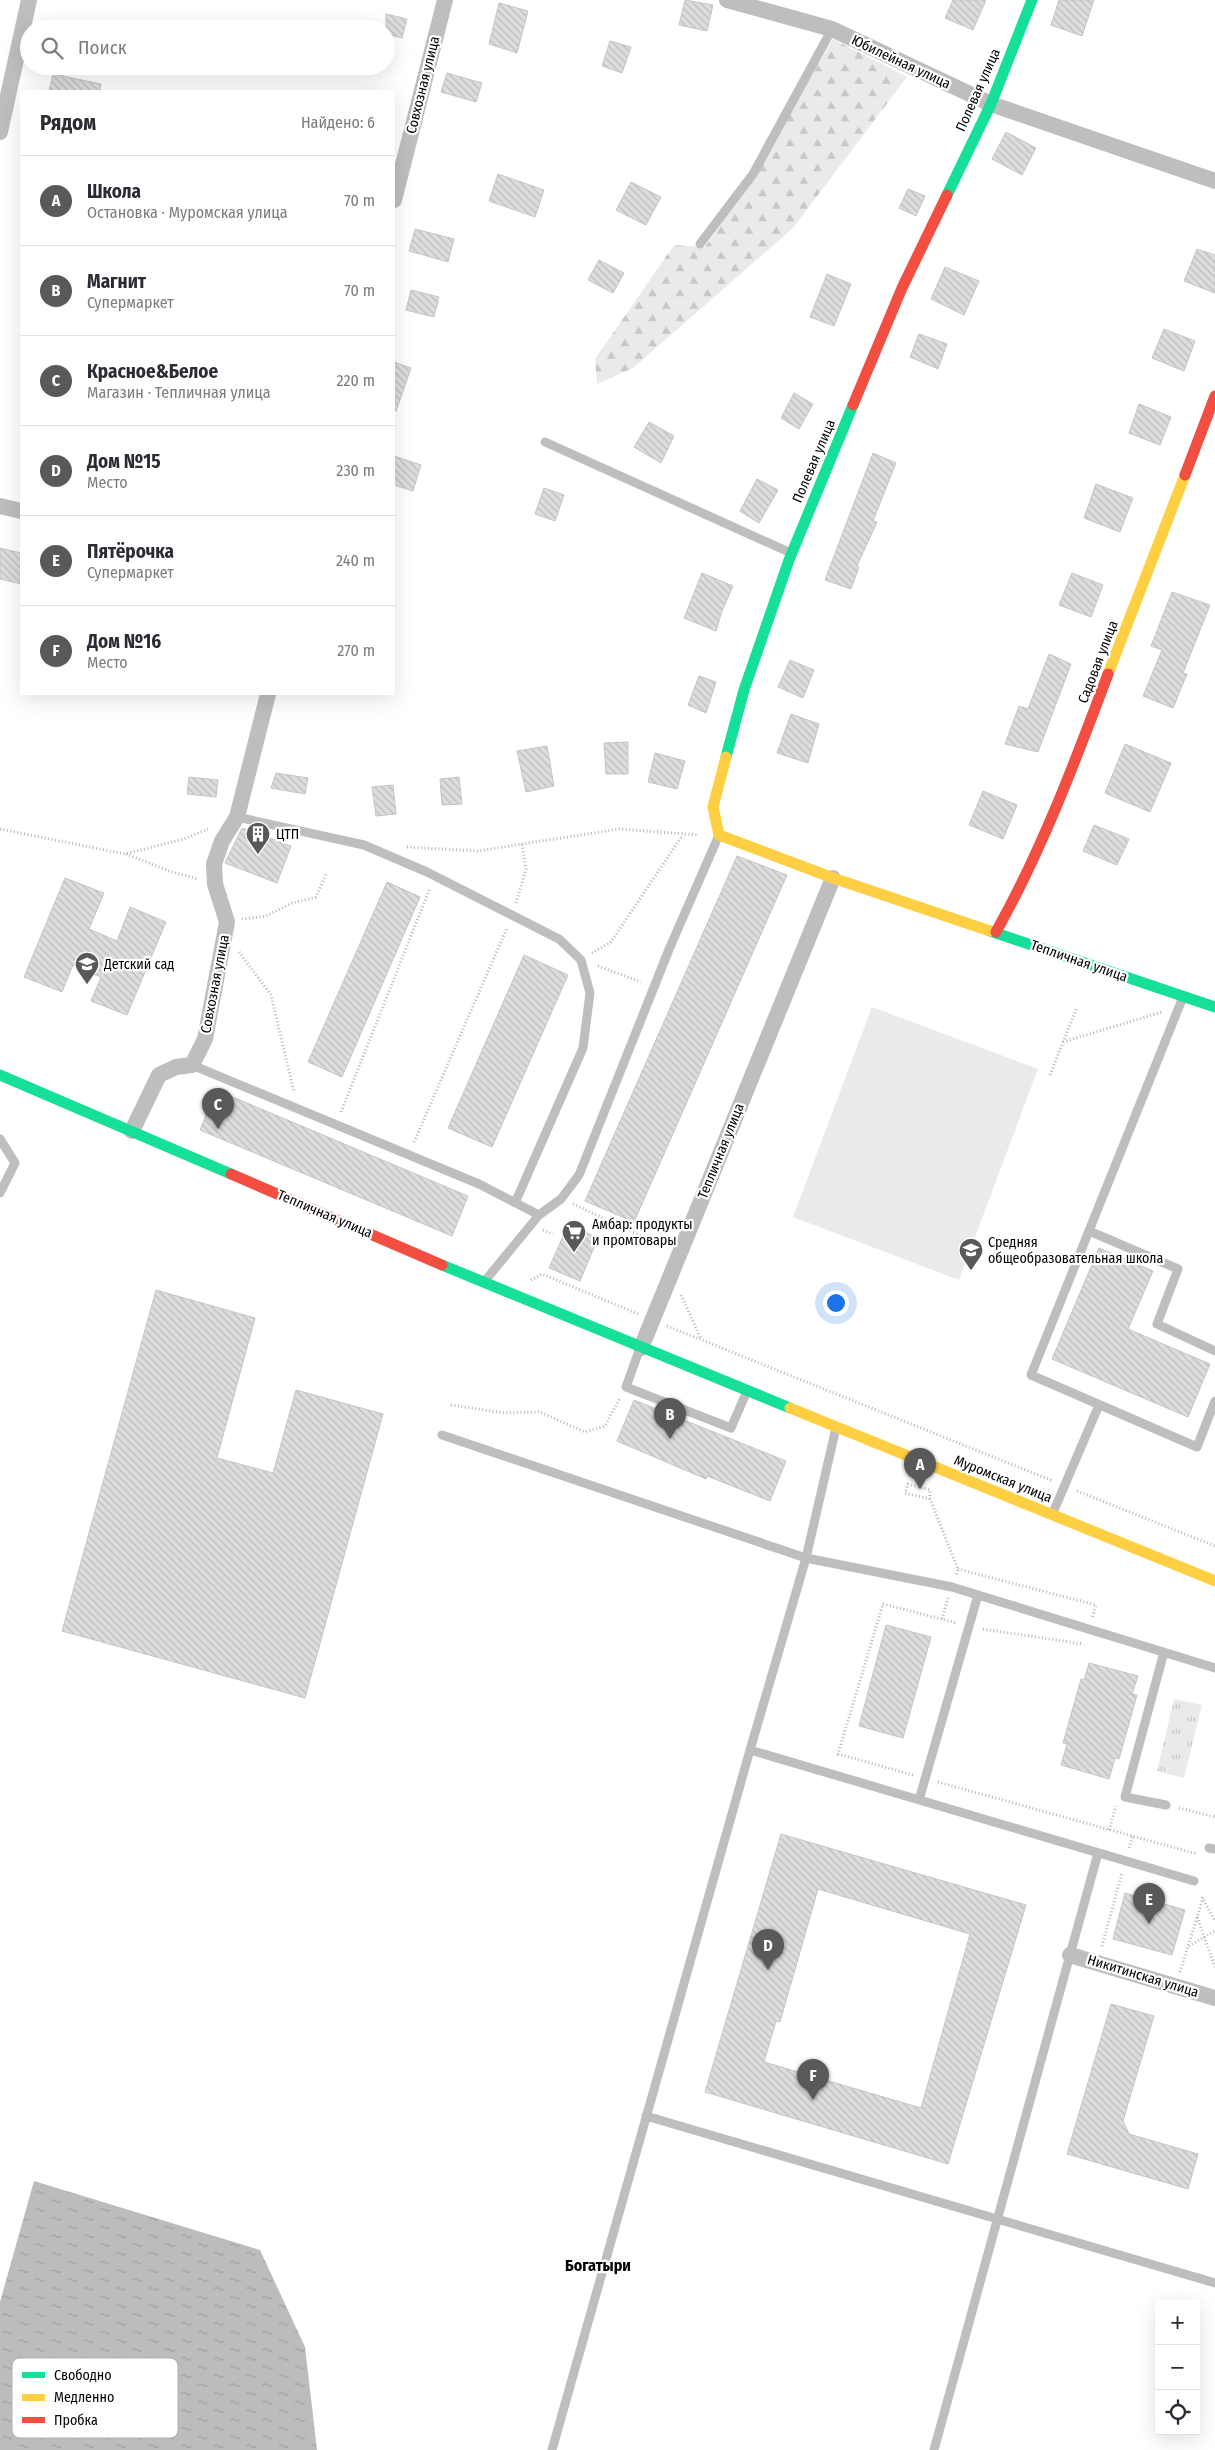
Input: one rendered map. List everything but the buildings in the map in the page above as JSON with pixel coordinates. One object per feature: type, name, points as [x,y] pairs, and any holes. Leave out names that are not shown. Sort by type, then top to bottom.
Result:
[{"type":"street","points":[[25,20],[30,0]]},
{"type":"street","name":"Совхозная улица","points":[[395,196],[445,0]]},
{"type":"street","name":"Юбилейная улица","points":[[727,0],[832,29],[990,104],[1215,181]]},
{"type":"street","name":"Полевая улица","points":[[719,834],[713,807],[741,699],[792,553],[902,288],[990,104],[1032,0]]},
{"type":"street","points":[[0,132],[20,44]]},
{"type":"street","name":"Садовая улица","points":[[996,932],[1023,884],[1062,795],[1215,396]]},
{"type":"street","points":[[0,506],[20,511]]},
{"type":"street","name":"Совхозная улица","points":[[192,1065],[205,1039],[226,927],[215,884],[214,864],[222,841],[237,817],[268,695]]},
{"type":"street","points":[[719,834],[833,878]]},
{"type":"street","name":"Тепличная улица","points":[[0,1075],[640,1348],[833,878],[996,932],[1181,1001],[1215,1007]]},
{"type":"street","points":[[132,1131],[159,1075],[176,1068],[192,1065]]},
{"type":"street","name":"Муромская улица","points":[[640,1348],[1215,1581]]},
{"type":"street","name":"Никитинская улица","points":[[1070,1955],[1215,1998]]},
{"type":"lane","points":[[700,244],[753,174],[832,29]]},
{"type":"lane","points":[[545,442],[792,553]]},
{"type":"lane","points":[[237,817],[364,845],[435,876],[559,939],[580,960],[590,992],[584,1048],[515,1203]]},
{"type":"lane","points":[[484,1282],[539,1216],[561,1199],[579,1174],[654,987],[719,834]]},
{"type":"lane","points":[[1181,1001],[1031,1375],[1197,1447],[1215,1401]]},
{"type":"lane","points":[[192,1065],[480,1184],[539,1216]]},
{"type":"lane","points":[[0,1139],[15,1163],[0,1193]]},
{"type":"lane","points":[[1089,1231],[1178,1269],[1157,1324],[1215,1351]]},
{"type":"lane","points":[[640,1348],[626,1387],[731,1428],[747,1391]]},
{"type":"lane","points":[[1052,1515],[1099,1405]]},
{"type":"lane","points":[[552,2450],[806,1558],[836,1428]]},
{"type":"lane","points":[[442,1435],[806,1558],[952,1587],[1215,1668]]},
{"type":"lane","points":[[920,1800],[978,1595]]},
{"type":"lane","points":[[1164,1652],[1125,1797],[1166,1805]]},
{"type":"lane","points":[[750,1750],[1194,1881]]},
{"type":"lane","points":[[934,2450],[1098,1853]]},
{"type":"lane","points":[[646,2116],[1215,2283]]},
{"type":"path","points":[[125,854],[184,839],[210,828]]},
{"type":"path","points":[[0,829],[125,854],[172,872],[215,884]]},
{"type":"path","points":[[402,847],[477,851],[619,829],[682,836],[719,834]]},
{"type":"path","points":[[580,960],[612,942],[682,836]]},
{"type":"path","points":[[409,1154],[512,915],[526,869],[522,844]]},
{"type":"path","points":[[296,1109],[291,1074],[271,995],[226,927],[266,916],[292,903],[316,896],[326,874]]},
{"type":"path","points":[[336,1126],[435,876]]},
{"type":"path","points":[[580,960],[654,987]]},
{"type":"path","points":[[1063,1042],[1181,1001]]},
{"type":"path","points":[[1050,1075],[1077,1007]]},
{"type":"path","points":[[561,1199],[679,1253]]},
{"type":"path","points":[[672,1272],[701,1340]]},
{"type":"path","points":[[530,1280],[542,1274],[701,1340],[1215,1546]]},
{"type":"path","points":[[451,1405],[504,1413],[540,1412],[585,1432],[605,1426],[626,1387]]},
{"type":"path","points":[[930,1499],[906,1493],[908,1484],[930,1490],[930,1499],[958,1569],[942,1619]]},
{"type":"path","points":[[958,1569],[1096,1605],[1084,1644]]},
{"type":"path","points":[[1091,1645],[1007,1634],[883,1604],[838,1754],[1207,1856],[1212,1849]]},
{"type":"path","points":[[1166,1805],[1215,1817]]},
{"type":"path","points":[[1098,1963],[1132,1836]]},
{"type":"path","points":[[1194,1881],[1215,1921]]},
{"type":"path","points":[[1180,1973],[1203,1898]]},
{"type":"path","points":[[1197,1916],[1215,1967]]},
{"type":"path","points":[[1188,1946],[1215,1931]]},
{"type":"green space","points":[[833,39],[907,77],[793,228],[633,368],[597,384],[595,359],[674,245],[705,247],[757,171]]},
{"type":"green space","points":[[872,1007],[1038,1069],[959,1280],[793,1217]]},
{"type":"green space","points":[[1174,1699],[1202,1705],[1184,1778],[1157,1771]]},
{"type":"water","points":[[34,2181],[260,2250],[305,2347],[317,2450],[0,2450],[0,2302]]},
{"type":"traffic: fast","points":[[947,195],[991,104],[1032,0]]},
{"type":"traffic: fast","points":[[726,757],[744,690],[789,560],[853,405]]},
{"type":"traffic: fast","points":[[990,931],[1215,1007]]},
{"type":"traffic: fast","points":[[0,1075],[231,1174]]},
{"type":"traffic: fast","points":[[442,1265],[790,1408]]},
{"type":"traffic: slow","points":[[1108,674],[1185,475]]},
{"type":"traffic: slow","points":[[726,757],[713,807],[719,835],[833,878],[990,931]]},
{"type":"traffic: slow","points":[[790,1408],[1215,1581]]},
{"type":"traffic: jam","points":[[853,405],[902,288],[947,195]]},
{"type":"traffic: jam","points":[[1185,475],[1215,396]]},
{"type":"traffic: jam","points":[[996,932],[1043,838],[1108,674]]},
{"type":"traffic: jam","points":[[231,1174],[442,1265]]},
{"type":"place","name":"ЦТП","points":[[258,855]]},
{"type":"place","name":"Детский сад","points":[[87,985]]},
{"type":"place","name":"Красное&Белое","points":[[218,1129]]},
{"type":"place","name":"Амбар: продукты и промтовары","points":[[574,1253]]},
{"type":"place","name":"Средняя общеобразовательная школа","points":[[971,1271]]},
{"type":"place","name":"Магнит","points":[[670,1439]]},
{"type":"place","name":"Школа","points":[[920,1489]]},
{"type":"place","name":"Пятёрочка","points":[[1149,1924]]},
{"type":"place","name":"Дом №15","points":[[768,1970]]},
{"type":"place","name":"Дом №16","points":[[813,2100]]},
{"type":"district","name":"Богатыри","points":[[598,2265]]}]
